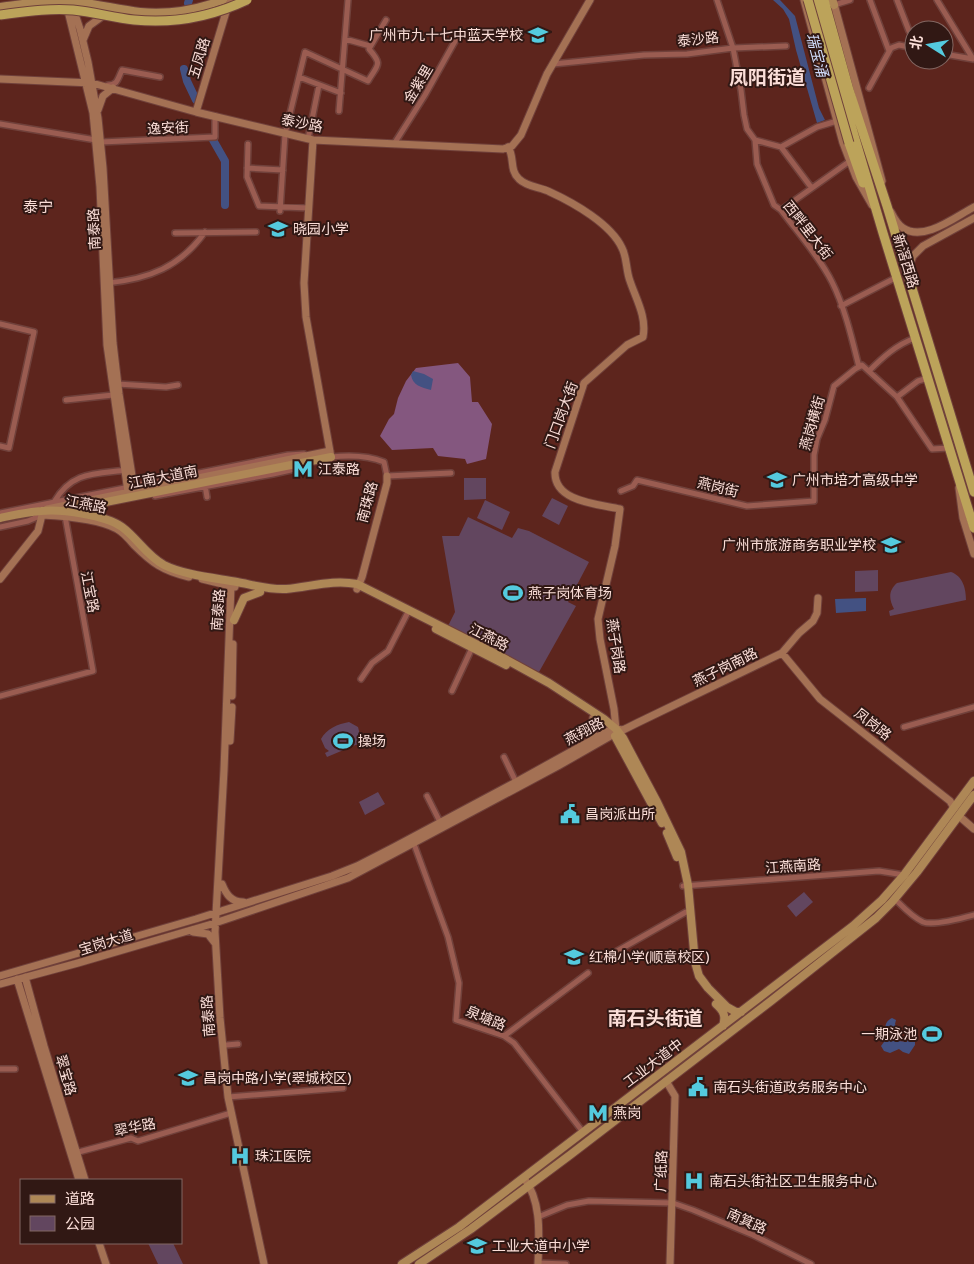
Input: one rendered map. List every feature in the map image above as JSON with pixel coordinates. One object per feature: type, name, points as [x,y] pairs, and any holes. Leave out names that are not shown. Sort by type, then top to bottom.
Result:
[{"type":"highway","points":[[0,8],[70,4],[136,15],[168,16],[204,10],[232,0]]},
{"type":"highway","points":[[0,17],[61,9],[133,20],[168,21],[215,13],[247,0]]},
{"type":"highway","points":[[808,0],[849,143],[862,182],[877,212]]},
{"type":"highway","name":"新滘西路","points":[[816,0],[877,212],[974,528]]},
{"type":"highway","name":"新滘西路","points":[[824,0],[849,90],[887,206],[974,492]]},
{"type":"main road","points":[[0,8],[40,2],[66,1],[149,12],[178,12],[223,0]]},
{"type":"main road","name":"五凤路","points":[[196,112],[226,12],[232,0]]},
{"type":"main road","points":[[0,17],[72,14],[164,25],[197,20],[226,12],[253,0]]},
{"type":"main road","points":[[508,147],[516,142],[520,135],[552,64],[590,0]]},
{"type":"main road","points":[[804,0],[837,121],[850,161],[862,189],[877,212]]},
{"type":"main road","name":"南泰路","points":[[66,1],[83,43],[99,141]]},
{"type":"main road","points":[[833,2],[875,151],[887,206],[897,222],[904,229],[920,232],[931,230],[974,207]]},
{"type":"main road","points":[[206,6],[214,6],[226,12]]},
{"type":"main road","name":"南泰路","points":[[72,14],[97,113],[106,283],[107,345],[113,395],[128,470]]},
{"type":"main road","points":[[83,43],[89,26],[100,18]]},
{"type":"main road","name":"泰沙路","points":[[0,79],[89,83],[311,140],[496,149],[508,147]]},
{"type":"main road","points":[[97,113],[103,96],[113,88]]},
{"type":"main road","points":[[311,140],[304,283],[306,317],[331,454]]},
{"type":"main road","name":"门口岗大街","points":[[508,147],[512,157],[514,173],[519,179],[554,194],[597,219],[614,236],[623,249],[627,274],[641,312],[643,337],[622,348],[584,383],[555,472],[558,485],[566,495],[620,509]]},
{"type":"main road","points":[[907,271],[913,256],[924,246],[974,218]]},
{"type":"main road","name":"南泰路","points":[[106,283],[131,490]]},
{"type":"main road","name":"江南大道南","points":[[189,480],[205,484],[331,454]]},
{"type":"main road","name":"江南大道南","points":[[0,518],[131,490],[281,465]]},
{"type":"main road","name":"南珠路","points":[[358,586],[387,483],[386,476]]},
{"type":"main road","points":[[958,478],[962,518],[974,554]]},
{"type":"main road","name":"江南大道南","points":[[62,514],[131,490]]},
{"type":"main road","points":[[93,504],[91,510],[93,516]]},
{"type":"main road","name":"燕子岗路","points":[[613,731],[616,718],[600,639],[598,619],[615,546],[620,509]]},
{"type":"main road","points":[[0,580],[38,531],[41,510]]},
{"type":"main road","name":"江南大道南","points":[[0,523],[41,510]]},
{"type":"main road","name":"江燕路","points":[[41,510],[100,523],[118,529],[148,559],[164,570],[177,574],[234,585],[282,589],[340,582],[358,586],[528,671],[571,697],[613,731],[665,828],[677,856],[685,886],[695,962],[699,976],[727,1007],[736,1012],[741,1012]]},
{"type":"main road","name":"江燕路","points":[[62,514],[93,516],[120,525],[148,553],[165,565],[260,592],[284,594],[333,587],[358,586],[407,614],[540,683],[613,731]]},
{"type":"main road","name":"南泰路","points":[[234,585],[231,730],[222,884],[216,946],[220,1018],[230,1097],[265,1264]]},
{"type":"main road","name":"南泰路","points":[[218,912],[234,585]]},
{"type":"main road","points":[[234,620],[244,598],[260,592]]},
{"type":"main road","name":"燕子岗南路","points":[[613,731],[623,730],[637,724],[782,653],[799,633],[813,621],[818,613],[818,598]]},
{"type":"main road","name":"凤岗路","points":[[782,653],[820,698],[950,801],[954,808]]},
{"type":"main road","points":[[593,718],[593,743]]},
{"type":"main road","name":"燕翔路","points":[[217,922],[348,878],[414,844],[613,731]]},
{"type":"main road","name":"燕翔路","points":[[218,912],[318,881],[357,866],[593,743]]},
{"type":"main road","name":"工业大道中","points":[[402,1264],[459,1227],[724,1026],[858,921],[882,900],[904,875],[974,781]]},
{"type":"main road","points":[[419,1264],[530,1185],[876,918],[895,899],[917,872],[974,795]]},
{"type":"main road","points":[[959,816],[972,825]]},
{"type":"main road","points":[[222,884],[226,894],[233,900],[248,902]]},
{"type":"main road","name":"江燕路","points":[[685,886],[692,970],[702,990],[724,1011],[724,1026]]},
{"type":"main road","name":"宝岗大道","points":[[0,976],[218,912]]},
{"type":"main road","points":[[196,919],[200,922],[198,928]]},
{"type":"main road","name":"南泰路","points":[[217,922],[231,1113],[265,1264]]},
{"type":"main road","name":"宝岗大道","points":[[0,984],[58,969],[217,922]]},
{"type":"main road","points":[[182,932],[208,934],[216,946]]},
{"type":"main road","points":[[72,956],[71,961],[74,964]]},
{"type":"main road","points":[[56,960],[60,965],[58,969]]},
{"type":"main road","name":"翠宝路","points":[[25,977],[79,1179]]},
{"type":"main road","name":"翠宝路","points":[[17,979],[73,1153],[84,1179]]},
{"type":"main road","name":"广纸路","points":[[666,1081],[675,1096],[670,1264]]},
{"type":"main road","points":[[524,1178],[534,1193],[538,1217],[538,1263]]},
{"type":"main road","points":[[99,1244],[106,1264]]},
{"type":"street","points":[[339,111],[348,0]]},
{"type":"street","name":"西畔里大街","points":[[717,0],[733,48],[747,129],[755,140],[757,164],[774,205],[781,210],[817,256],[827,273],[841,306],[861,366]]},
{"type":"street","points":[[833,2],[850,0]]},
{"type":"street","points":[[870,0],[889,51]]},
{"type":"street","points":[[897,0],[905,20]]},
{"type":"street","points":[[937,0],[973,60]]},
{"type":"street","points":[[281,209],[285,134],[305,52],[368,81],[378,63],[378,60],[369,49],[386,20]]},
{"type":"street","name":"金紫里","points":[[394,144],[425,95],[459,34]]},
{"type":"street","points":[[345,39],[370,46]]},
{"type":"street","name":"泰沙路","points":[[552,64],[644,55],[688,54],[733,48],[786,46]]},
{"type":"street","points":[[869,88],[891,48],[904,46]]},
{"type":"street","points":[[954,56],[973,60]]},
{"type":"street","points":[[102,86],[113,85],[122,70],[160,77]]},
{"type":"street","points":[[299,77],[341,93]]},
{"type":"street","points":[[311,140],[320,85]]},
{"type":"street","name":"逸安街","points":[[99,141],[215,137],[215,116]]},
{"type":"street","points":[[781,147],[817,127],[837,121]]},
{"type":"street","points":[[0,124],[99,141]]},
{"type":"street","points":[[755,140],[781,147],[811,187]]},
{"type":"street","points":[[248,144],[247,177],[259,206],[281,209],[309,208]]},
{"type":"street","points":[[781,210],[850,161]]},
{"type":"street","points":[[248,168],[283,170]]},
{"type":"street","points":[[106,283],[127,281],[154,274],[194,248],[205,232]]},
{"type":"street","points":[[175,233],[256,232]]},
{"type":"street","points":[[841,306],[897,277]]},
{"type":"street","points":[[0,324],[34,332],[9,448],[0,446]]},
{"type":"street","points":[[869,371],[884,356],[902,343],[915,338]]},
{"type":"street","points":[[861,366],[897,396],[932,449],[949,448]]},
{"type":"street","name":"燕岗横街","points":[[814,501],[814,455],[817,439],[825,420],[834,386],[861,366]]},
{"type":"street","points":[[897,396],[918,381],[928,378]]},
{"type":"street","points":[[118,384],[166,387],[178,385]]},
{"type":"street","points":[[66,400],[113,395]]},
{"type":"street","points":[[331,454],[379,460],[384,462],[386,476],[451,474]]},
{"type":"street","points":[[0,527],[28,522],[41,510],[54,502],[70,482],[87,475],[128,470]]},
{"type":"street","name":"燕岗街","points":[[621,492],[632,486],[637,480],[747,506],[814,501]]},
{"type":"street","points":[[93,504],[99,506],[110,505],[205,484],[207,497]]},
{"type":"street","points":[[54,502],[131,490]]},
{"type":"street","points":[[0,513],[41,510]]},
{"type":"street","name":"江宝路","points":[[0,696],[93,671],[62,514]]},
{"type":"street","points":[[361,679],[372,663],[388,651],[407,614]]},
{"type":"street","points":[[452,691],[472,648]]},
{"type":"street","points":[[904,727],[974,707]]},
{"type":"street","points":[[504,757],[516,782]]},
{"type":"street","points":[[427,796],[440,822]]},
{"type":"street","name":"泉塘路","points":[[414,844],[448,936],[459,983],[456,1020],[504,1036],[514,1043],[583,1132]]},
{"type":"street","name":"江燕南路","points":[[685,886],[878,871],[904,875]]},
{"type":"street","points":[[895,899],[907,911],[924,923],[954,921],[974,915]]},
{"type":"street","points":[[238,906],[240,914]]},
{"type":"street","points":[[603,959],[686,912]]},
{"type":"street","points":[[504,1036],[588,973]]},
{"type":"street","points":[[226,1045],[238,1044]]},
{"type":"street","points":[[0,1069],[15,1068]]},
{"type":"street","points":[[230,1097],[343,1088]]},
{"type":"street","name":"翠华路","points":[[73,1153],[131,1138],[138,1141],[231,1113]]},
{"type":"street","points":[[538,1217],[567,1205],[589,1201],[673,1203]]},
{"type":"street","name":"南箕路","points":[[673,1203],[753,1235],[810,1264]]},
{"type":"street","points":[[538,1263],[566,1264]]},
{"type":"green space","points":[[464,478],[486,478],[486,499],[464,500]]},
{"type":"green space","points":[[552,498],[568,506],[559,525],[542,516]]},
{"type":"green space","points":[[485,500],[510,512],[502,530],[477,518]]},
{"type":"green space","name":"燕子岗体育场","points":[[468,517],[512,538],[518,528],[529,531],[589,562],[568,602],[576,606],[539,672],[448,626],[455,612],[442,536],[459,536]]},
{"type":"green space","points":[[878,570],[878,591],[855,592],[855,571]]},
{"type":"green space","points":[[951,572],[963,583],[966,600],[890,616],[889,611],[894,609],[890,598],[891,592],[897,583]]},
{"type":"green space","name":"操场","points":[[349,722],[358,727],[359,739],[363,738],[365,741],[327,757],[325,753],[329,751],[325,748],[321,739],[323,735],[341,724]]},
{"type":"green space","points":[[378,792],[385,804],[365,815],[359,802]]},
{"type":"green space","points":[[804,892],[813,902],[796,917],[787,906]]},
{"type":"green space","points":[[148,1244],[173,1244],[183,1264],[158,1264]]},
{"type":"shaded area","points":[[458,363],[470,377],[472,402],[478,402],[492,424],[486,459],[467,464],[465,459],[438,456],[433,448],[392,450],[380,436],[389,419],[394,414],[398,398],[406,381],[416,368]]},
{"type":"water","points":[[773,0],[780,0],[795,16],[819,108],[825,120],[817,123],[789,19],[783,9]]},
{"type":"water","points":[[413,371],[433,379],[431,390],[421,387],[414,382],[411,375]]},
{"type":"water","points":[[866,598],[866,611],[836,613],[835,599]]},
{"type":"water","points":[[892,1018],[896,1020],[895,1024],[899,1031],[899,1041],[907,1042],[908,1036],[915,1039],[915,1045],[909,1054],[899,1049],[890,1053],[884,1051],[881,1046],[889,1035],[886,1025]]},
{"type":"waterway","points":[[184,69],[187,81],[196,100]]},
{"type":"waterway","points":[[213,140],[225,161],[225,205]]},
{"type":"place","name":"广州市九十七中蓝天学校","points":[[538,35]]},
{"type":"place","name":"晓园小学","points":[[278,229]]},
{"type":"place","name":"江泰路","points":[[303,469]]},
{"type":"place","name":"广州市培才高级中学","points":[[777,480]]},
{"type":"place","name":"广州市旅游商务职业学校","points":[[891,545]]},
{"type":"place","name":"燕子岗体育场","points":[[513,593]]},
{"type":"place","name":"操场","points":[[343,741]]},
{"type":"place","name":"昌岗派出所","points":[[570,814]]},
{"type":"place","name":"红棉小学(顺意校区)","points":[[574,957]]},
{"type":"place","name":"一期泳池","points":[[932,1034]]},
{"type":"place","name":"昌岗中路小学(翠城校区)","points":[[188,1078]]},
{"type":"place","name":"南石头街道政务服务中心","points":[[698,1087]]},
{"type":"place","name":"燕岗","points":[[598,1113]]},
{"type":"place","name":"珠江医院","points":[[240,1156]]},
{"type":"place","name":"南石头街社区卫生服务中心","points":[[694,1181]]},
{"type":"place","name":"工业大道中小学","points":[[477,1246]]},
{"type":"district","name":"凤阳街道","points":[[767,77]]},
{"type":"district","name":"泰宁","points":[[38,207]]},
{"type":"district","name":"南石头街道","points":[[655,1018]]},
{"type":"water label","name":"瑞宝涌","points":[[817,55]]}]
